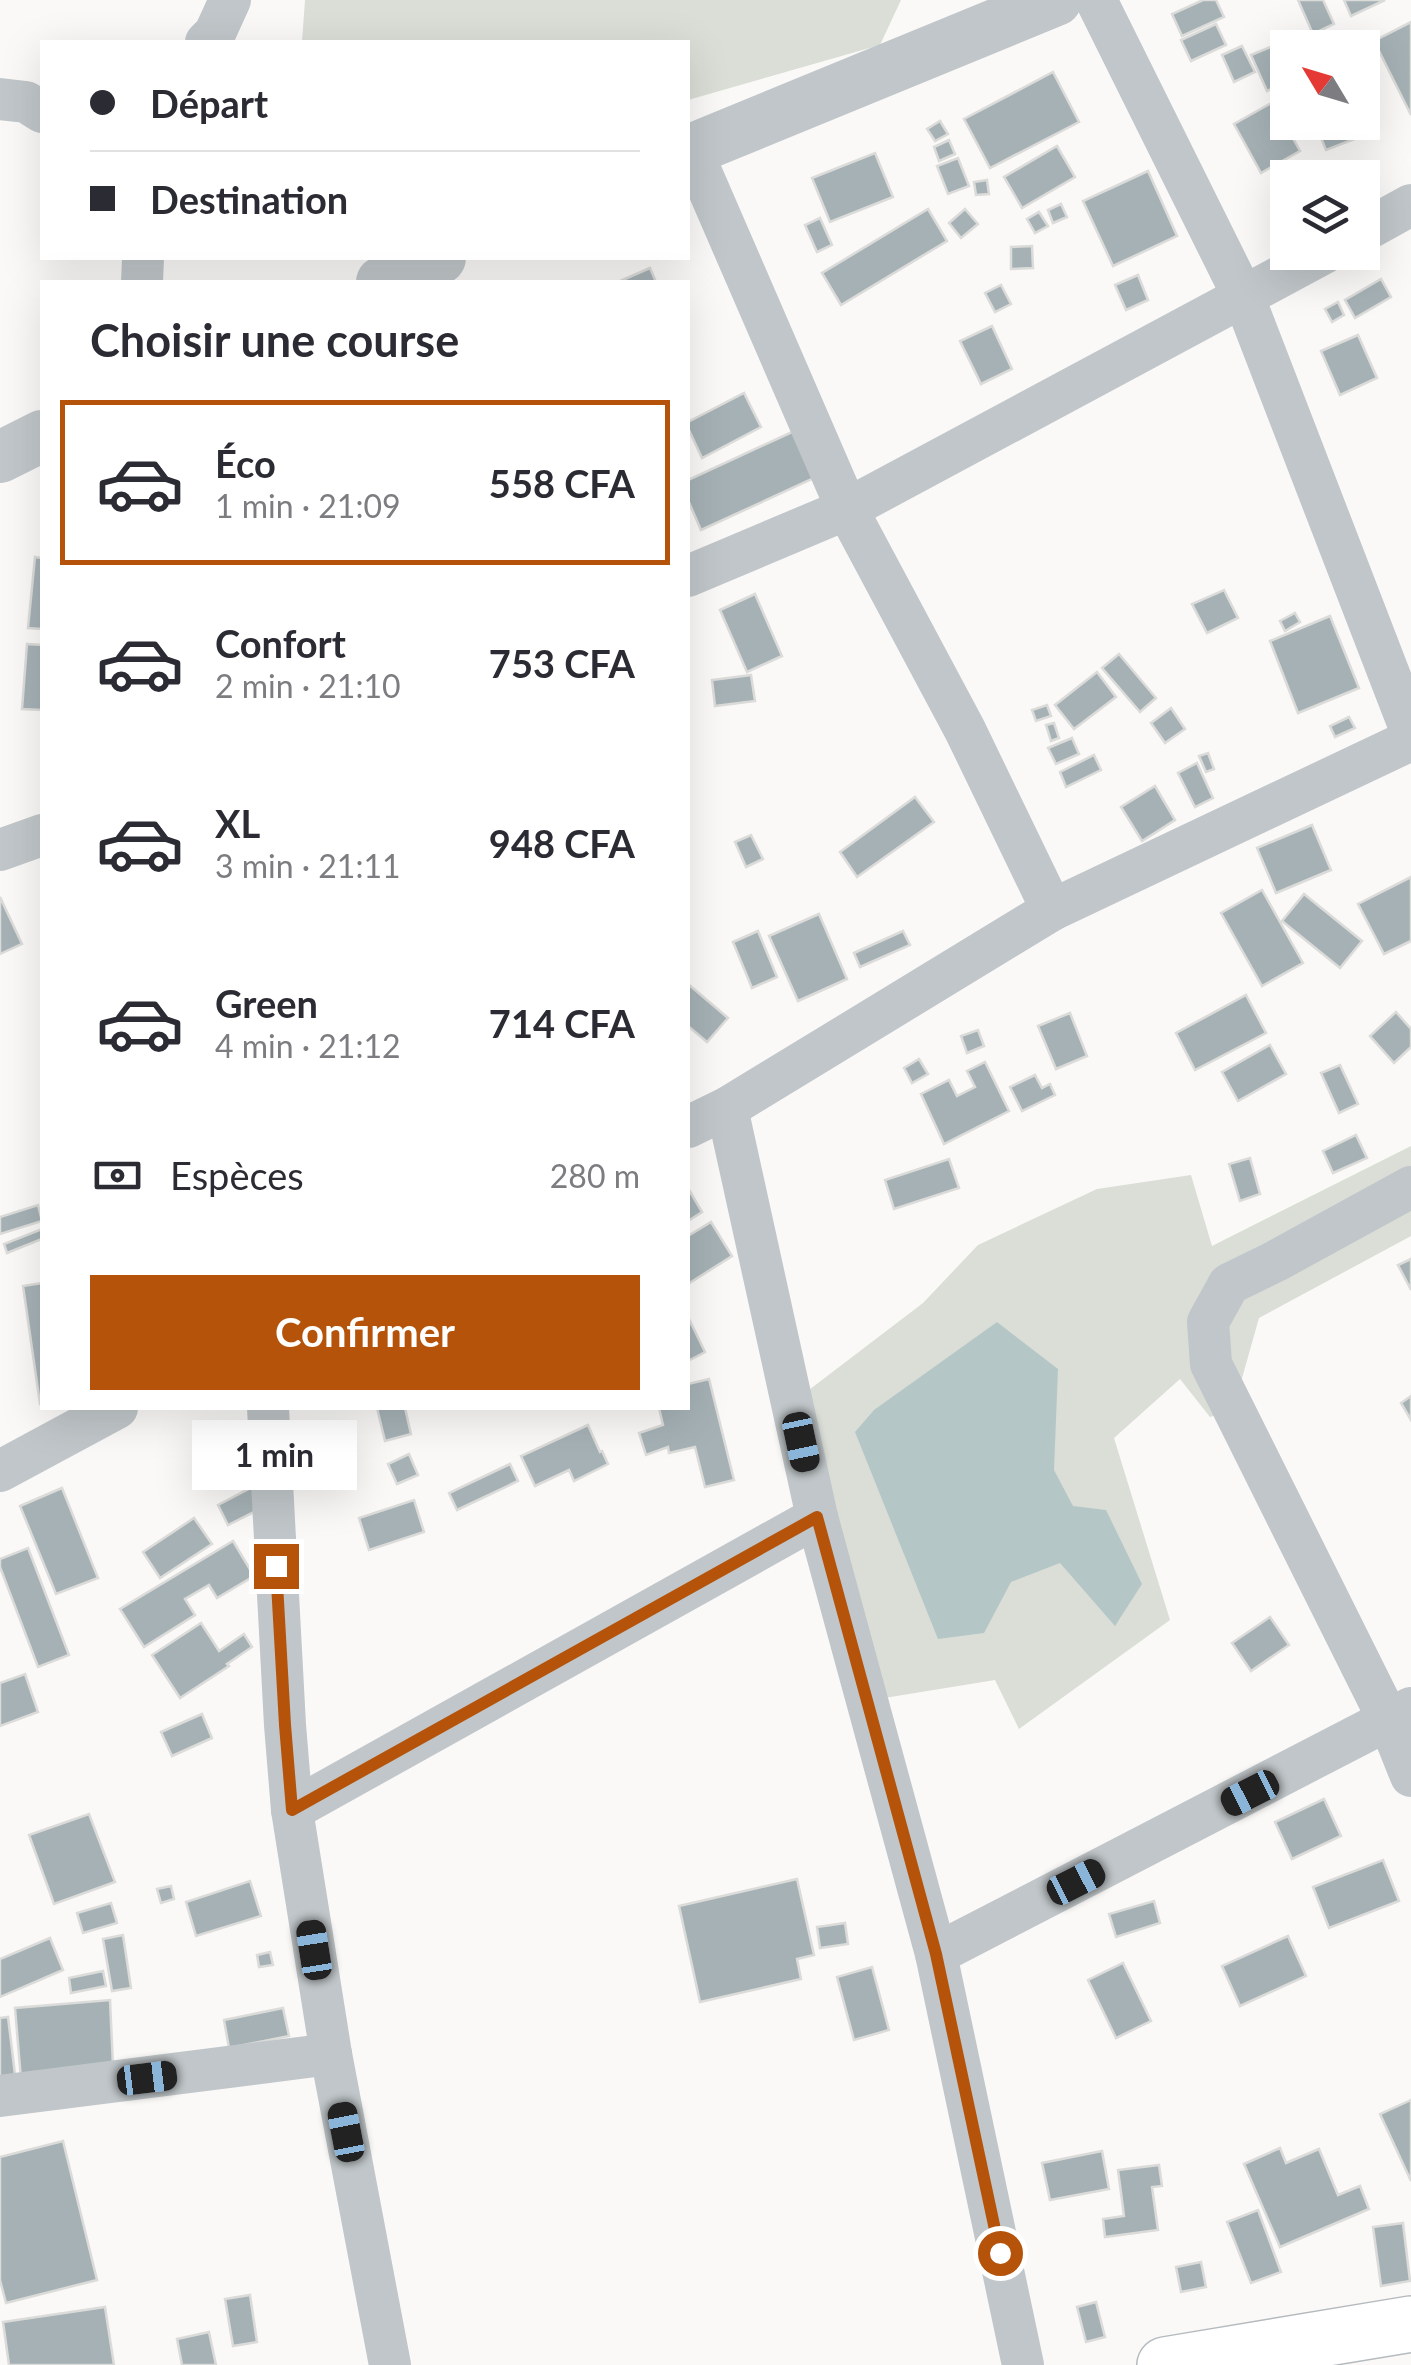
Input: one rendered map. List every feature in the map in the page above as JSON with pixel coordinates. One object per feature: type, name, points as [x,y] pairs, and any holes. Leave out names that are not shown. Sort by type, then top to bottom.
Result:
[{"type":"main road","points":[[1165,2365],[1411,2324]]},
{"type":"street","points":[[208,40],[216,33],[230,0]]},
{"type":"street","points":[[690,150],[1056,0]]},
{"type":"street","points":[[1096,0],[1244,298],[1411,732]]},
{"type":"street","points":[[690,152],[847,509],[966,730],[1052,910]]},
{"type":"street","points":[[1380,222],[1411,205]]},
{"type":"street","points":[[387,280],[435,260]]},
{"type":"street","points":[[690,575],[847,509],[1294,270]]},
{"type":"street","points":[[0,457],[40,437]]},
{"type":"street","points":[[690,1126],[727,1108],[1052,910],[1411,740]]},
{"type":"street","points":[[0,850],[40,835]]},
{"type":"street","points":[[727,1108],[817,1517],[936,1954],[1023,2365]]},
{"type":"street","points":[[1411,1187],[1228,1284],[1208,1322],[1211,1364],[1400,1715],[1411,1776]]},
{"type":"street","points":[[0,1472],[113,1410]]},
{"type":"street","points":[[268,1410],[292,1810],[331,2054],[390,2365]]},
{"type":"street","points":[[292,1810],[817,1517]]},
{"type":"street","points":[[936,1954],[1400,1715]]},
{"type":"street","points":[[0,2096],[331,2054]]},
{"type":"shaded area","points":[[305,0],[901,0],[880,45],[690,99],[690,40],[302,40]]},
{"type":"shaded area","points":[[1411,1146],[1411,1236],[1259,1318],[1233,1410],[1210,1417],[1180,1379],[1114,1438],[1170,1620],[1019,1729],[995,1680],[872,1700],[801,1396],[923,1303],[978,1245],[1097,1189],[1191,1175],[1212,1246]]},
{"type":"shaded area","points":[[997,1322],[1058,1369],[1054,1470],[1073,1506],[1106,1510],[1142,1584],[1115,1626],[1060,1563],[1011,1582],[984,1633],[938,1639],[855,1432],[874,1410]]},
{"type":"building","points":[[1203,0],[1216,0],[1224,17],[1182,36],[1172,14]]},
{"type":"building","points":[[1298,0],[1323,0],[1334,24],[1311,30]]},
{"type":"building","points":[[1344,0],[1385,0],[1351,16]]},
{"type":"building","points":[[1411,22],[1411,115],[1380,53],[1380,38]]},
{"type":"building","points":[[1216,24],[1226,45],[1191,61],[1181,40]]},
{"type":"building","points":[[1242,46],[1255,72],[1234,82],[1222,55]]},
{"type":"building","points":[[1270,47],[1270,90],[1267,91],[1251,55]]},
{"type":"building","points":[[1053,72],[1079,122],[990,168],[964,119]]},
{"type":"building","points":[[1270,104],[1270,140],[1294,140],[1300,151],[1284,160],[1270,160],[1270,168],[1261,173],[1234,124]]},
{"type":"building","points":[[940,121],[948,134],[935,141],[927,129]]},
{"type":"building","points":[[949,140],[955,154],[939,161],[934,147]]},
{"type":"building","points":[[1322,140],[1352,140],[1326,150]]},
{"type":"building","points":[[1057,146],[1075,177],[1022,208],[1004,177]]},
{"type":"building","points":[[875,153],[893,197],[830,222],[812,178]]},
{"type":"building","points":[[958,158],[969,186],[948,194],[937,166]]},
{"type":"building","points":[[1148,171],[1177,236],[1113,266],[1083,201]]},
{"type":"building","points":[[987,180],[989,194],[976,195],[974,182]]},
{"type":"building","points":[[1061,204],[1067,217],[1053,223],[1048,210]]},
{"type":"building","points":[[928,209],[947,241],[841,305],[822,273]]},
{"type":"building","points":[[965,209],[978,224],[961,238],[949,223]]},
{"type":"building","points":[[1039,212],[1048,226],[1035,233],[1027,219]]},
{"type":"building","points":[[820,218],[832,245],[817,252],[805,225]]},
{"type":"building","points":[[1032,246],[1033,268],[1011,269],[1011,247]]},
{"type":"building","points":[[650,268],[655,280],[623,280]]},
{"type":"building","points":[[1138,275],[1148,300],[1126,310],[1115,285]]},
{"type":"building","points":[[1381,279],[1391,297],[1355,318],[1345,300]]},
{"type":"building","points":[[1001,285],[1011,304],[995,312],[985,293]]},
{"type":"building","points":[[1338,302],[1344,315],[1332,322],[1325,309]]},
{"type":"building","points":[[992,326],[1012,369],[981,384],[960,341]]},
{"type":"building","points":[[1358,335],[1377,378],[1340,395],[1321,351]]},
{"type":"building","points":[[744,393],[761,427],[702,458],[690,432],[690,421]]},
{"type":"building","points":[[803,427],[825,473],[701,530],[690,505],[690,479]]},
{"type":"building","points":[[35,557],[40,558],[40,629],[28,628]]},
{"type":"building","points":[[1224,590],[1238,618],[1207,633],[1192,604]]},
{"type":"building","points":[[755,594],[782,656],[747,672],[720,610]]},
{"type":"building","points":[[1295,613],[1300,622],[1285,631],[1280,621]]},
{"type":"building","points":[[1330,616],[1359,688],[1298,713],[1270,641]]},
{"type":"building","points":[[27,644],[40,645],[40,710],[22,709]]},
{"type":"building","points":[[1119,654],[1156,698],[1140,712],[1102,668]]},
{"type":"building","points":[[1097,672],[1116,697],[1074,729],[1055,705]]},
{"type":"building","points":[[751,675],[755,701],[715,706],[712,680]]},
{"type":"building","points":[[1047,705],[1051,716],[1036,721],[1032,710]]},
{"type":"building","points":[[1171,708],[1185,729],[1165,743],[1151,723]]},
{"type":"building","points":[[1349,717],[1355,728],[1335,737],[1330,726]]},
{"type":"building","points":[[1054,723],[1059,738],[1051,741],[1046,725]]},
{"type":"building","points":[[1072,738],[1079,754],[1056,764],[1048,748]]},
{"type":"building","points":[[1208,753],[1214,769],[1206,772],[1199,756]]},
{"type":"building","points":[[1094,755],[1101,770],[1066,787],[1060,772]]},
{"type":"building","points":[[1197,763],[1213,798],[1195,807],[1178,773]]},
{"type":"building","points":[[1155,786],[1175,820],[1142,841],[1121,807]]},
{"type":"building","points":[[915,797],[934,822],[857,877],[840,852]]},
{"type":"building","points":[[1312,825],[1331,870],[1276,893],[1257,848]]},
{"type":"building","points":[[751,835],[763,859],[746,867],[735,842]]},
{"type":"building","points":[[1411,877],[1411,941],[1384,954],[1358,904]]},
{"type":"building","points":[[1262,890],[1303,963],[1262,986],[1221,913]]},
{"type":"building","points":[[1304,894],[1362,941],[1340,968],[1282,921]]},
{"type":"building","points":[[0,897],[22,944],[0,954]]},
{"type":"building","points":[[819,914],[847,979],[798,1001],[769,936]]},
{"type":"building","points":[[758,931],[777,977],[752,988],[733,942]]},
{"type":"building","points":[[903,931],[910,945],[860,967],[854,953]]},
{"type":"building","points":[[690,986],[728,1018],[707,1042],[690,1028]]},
{"type":"building","points":[[1246,995],[1266,1033],[1195,1070],[1176,1033]]},
{"type":"building","points":[[1396,1012],[1411,1029],[1411,1047],[1394,1063],[1370,1036]]},
{"type":"building","points":[[1070,1013],[1087,1056],[1056,1069],[1038,1026]]},
{"type":"building","points":[[978,1030],[984,1046],[967,1053],[961,1036]]},
{"type":"building","points":[[1270,1045],[1286,1074],[1238,1101],[1222,1072]]},
{"type":"building","points":[[919,1059],[928,1074],[912,1083],[904,1068]]},
{"type":"building","points":[[985,1062],[1009,1111],[944,1144],[921,1094],[949,1080],[957,1096],[975,1087],[967,1071]]},
{"type":"building","points":[[1340,1065],[1358,1104],[1339,1113],[1321,1073]]},
{"type":"building","points":[[1035,1075],[1042,1088],[1050,1084],[1055,1095],[1022,1111],[1010,1087]]},
{"type":"building","points":[[1356,1135],[1367,1158],[1333,1173],[1323,1151]]},
{"type":"building","points":[[1250,1158],[1260,1194],[1240,1201],[1229,1164]]},
{"type":"building","points":[[949,1159],[959,1188],[894,1209],[885,1180]]},
{"type":"building","points":[[690,1191],[702,1212],[690,1220]]},
{"type":"building","points":[[38,1205],[40,1222],[0,1234],[0,1217]]},
{"type":"building","points":[[711,1222],[732,1256],[690,1283],[690,1235]]},
{"type":"building","points":[[40,1230],[40,1240],[7,1253],[4,1244]]},
{"type":"building","points":[[1411,1259],[1411,1290],[1398,1265]]},
{"type":"building","points":[[40,1283],[40,1404],[23,1286]]},
{"type":"building","points":[[690,1321],[705,1352],[690,1360]]},
{"type":"building","points":[[709,1379],[734,1480],[705,1487],[695,1447],[669,1453],[668,1447],[646,1455],[639,1433],[663,1425],[659,1410],[690,1410],[690,1384]]},
{"type":"building","points":[[1411,1396],[1411,1420],[1401,1403]]},
{"type":"building","points":[[377,1410],[405,1410],[411,1434],[385,1441]]},
{"type":"building","points":[[588,1425],[608,1464],[574,1481],[569,1470],[535,1486],[521,1456]]},
{"type":"building","points":[[409,1454],[418,1475],[397,1484],[388,1464]]},
{"type":"building","points":[[510,1464],[518,1481],[457,1510],[449,1493]]},
{"type":"building","points":[[256,1485],[266,1506],[228,1525],[218,1505]]},
{"type":"building","points":[[62,1488],[98,1578],[56,1594],[20,1506]]},
{"type":"building","points":[[414,1500],[424,1532],[369,1550],[359,1518]]},
{"type":"building","points":[[194,1518],[212,1544],[160,1578],[143,1552]]},
{"type":"building","points":[[233,1541],[254,1576],[217,1598],[209,1585],[185,1599],[195,1615],[144,1647],[120,1609]]},
{"type":"building","points":[[28,1548],[69,1655],[38,1667],[0,1567],[0,1559]]},
{"type":"building","points":[[1270,1617],[1289,1645],[1251,1671],[1232,1643]]},
{"type":"building","points":[[201,1623],[219,1651],[244,1634],[252,1647],[180,1698],[152,1655]]},
{"type":"building","points":[[25,1674],[38,1712],[0,1726],[0,1683]]},
{"type":"building","points":[[202,1714],[212,1738],[172,1756],[161,1732]]},
{"type":"building","points":[[1324,1799],[1341,1836],[1292,1859],[1275,1822]]},
{"type":"building","points":[[89,1814],[115,1882],[54,1904],[29,1835]]},
{"type":"building","points":[[1383,1860],[1399,1901],[1329,1928],[1313,1887]]},
{"type":"building","points":[[797,1879],[814,1955],[797,1959],[801,1979],[700,2002],[679,1906]]},
{"type":"building","points":[[250,1881],[261,1916],[196,1936],[186,1902]]},
{"type":"building","points":[[171,1886],[174,1899],[161,1903],[157,1889]]},
{"type":"building","points":[[1154,1901],[1160,1923],[1116,1937],[1109,1914]]},
{"type":"building","points":[[111,1903],[117,1923],[83,1933],[77,1913]]},
{"type":"building","points":[[845,1923],[848,1944],[820,1948],[817,1927]]},
{"type":"building","points":[[123,1935],[131,1988],[112,1991],[103,1939]]},
{"type":"building","points":[[1288,1936],[1306,1976],[1240,2006],[1222,1966]]},
{"type":"building","points":[[50,1938],[63,1970],[0,1997],[0,1959]]},
{"type":"building","points":[[270,1952],[273,1965],[259,1967],[257,1955]]},
{"type":"building","points":[[1123,1963],[1151,2021],[1116,2038],[1088,1980]]},
{"type":"building","points":[[872,1967],[889,2030],[854,2040],[837,1977]]},
{"type":"building","points":[[103,1971],[106,1986],[71,1993],[69,1978]]},
{"type":"building","points":[[110,2000],[113,2066],[22,2091],[15,2008]]},
{"type":"building","points":[[283,2008],[289,2036],[229,2048],[224,2020]]},
{"type":"building","points":[[8,2017],[17,2091],[0,2094],[0,2018]]},
{"type":"building","points":[[1411,2100],[1411,2181],[1380,2114]]},
{"type":"building","points":[[63,2141],[97,2280],[6,2303],[0,2280],[0,2157]]},
{"type":"building","points":[[1280,2148],[1286,2163],[1319,2149],[1338,2195],[1360,2186],[1369,2209],[1280,2247],[1244,2164]]},
{"type":"building","points":[[1102,2151],[1109,2189],[1050,2200],[1042,2163]]},
{"type":"building","points":[[1159,2165],[1162,2186],[1152,2187],[1158,2230],[1105,2237],[1103,2219],[1124,2216],[1118,2170]]},
{"type":"building","points":[[1258,2210],[1281,2272],[1251,2283],[1227,2222]]},
{"type":"building","points":[[1403,2223],[1410,2281],[1381,2286],[1373,2227]]},
{"type":"building","points":[[1201,2262],[1206,2287],[1181,2292],[1176,2267]]},
{"type":"building","points":[[250,2295],[257,2342],[233,2346],[225,2299]]},
{"type":"building","points":[[1096,2302],[1105,2337],[1086,2342],[1077,2307]]},
{"type":"building","points":[[105,2307],[114,2365],[9,2365],[3,2322]]},
{"type":"building","points":[[209,2332],[216,2365],[182,2365],[177,2339]]},
{"type":"route","points":[[276,1566],[292,1810],[817,1517],[936,1954],[1000,2253]]}]
